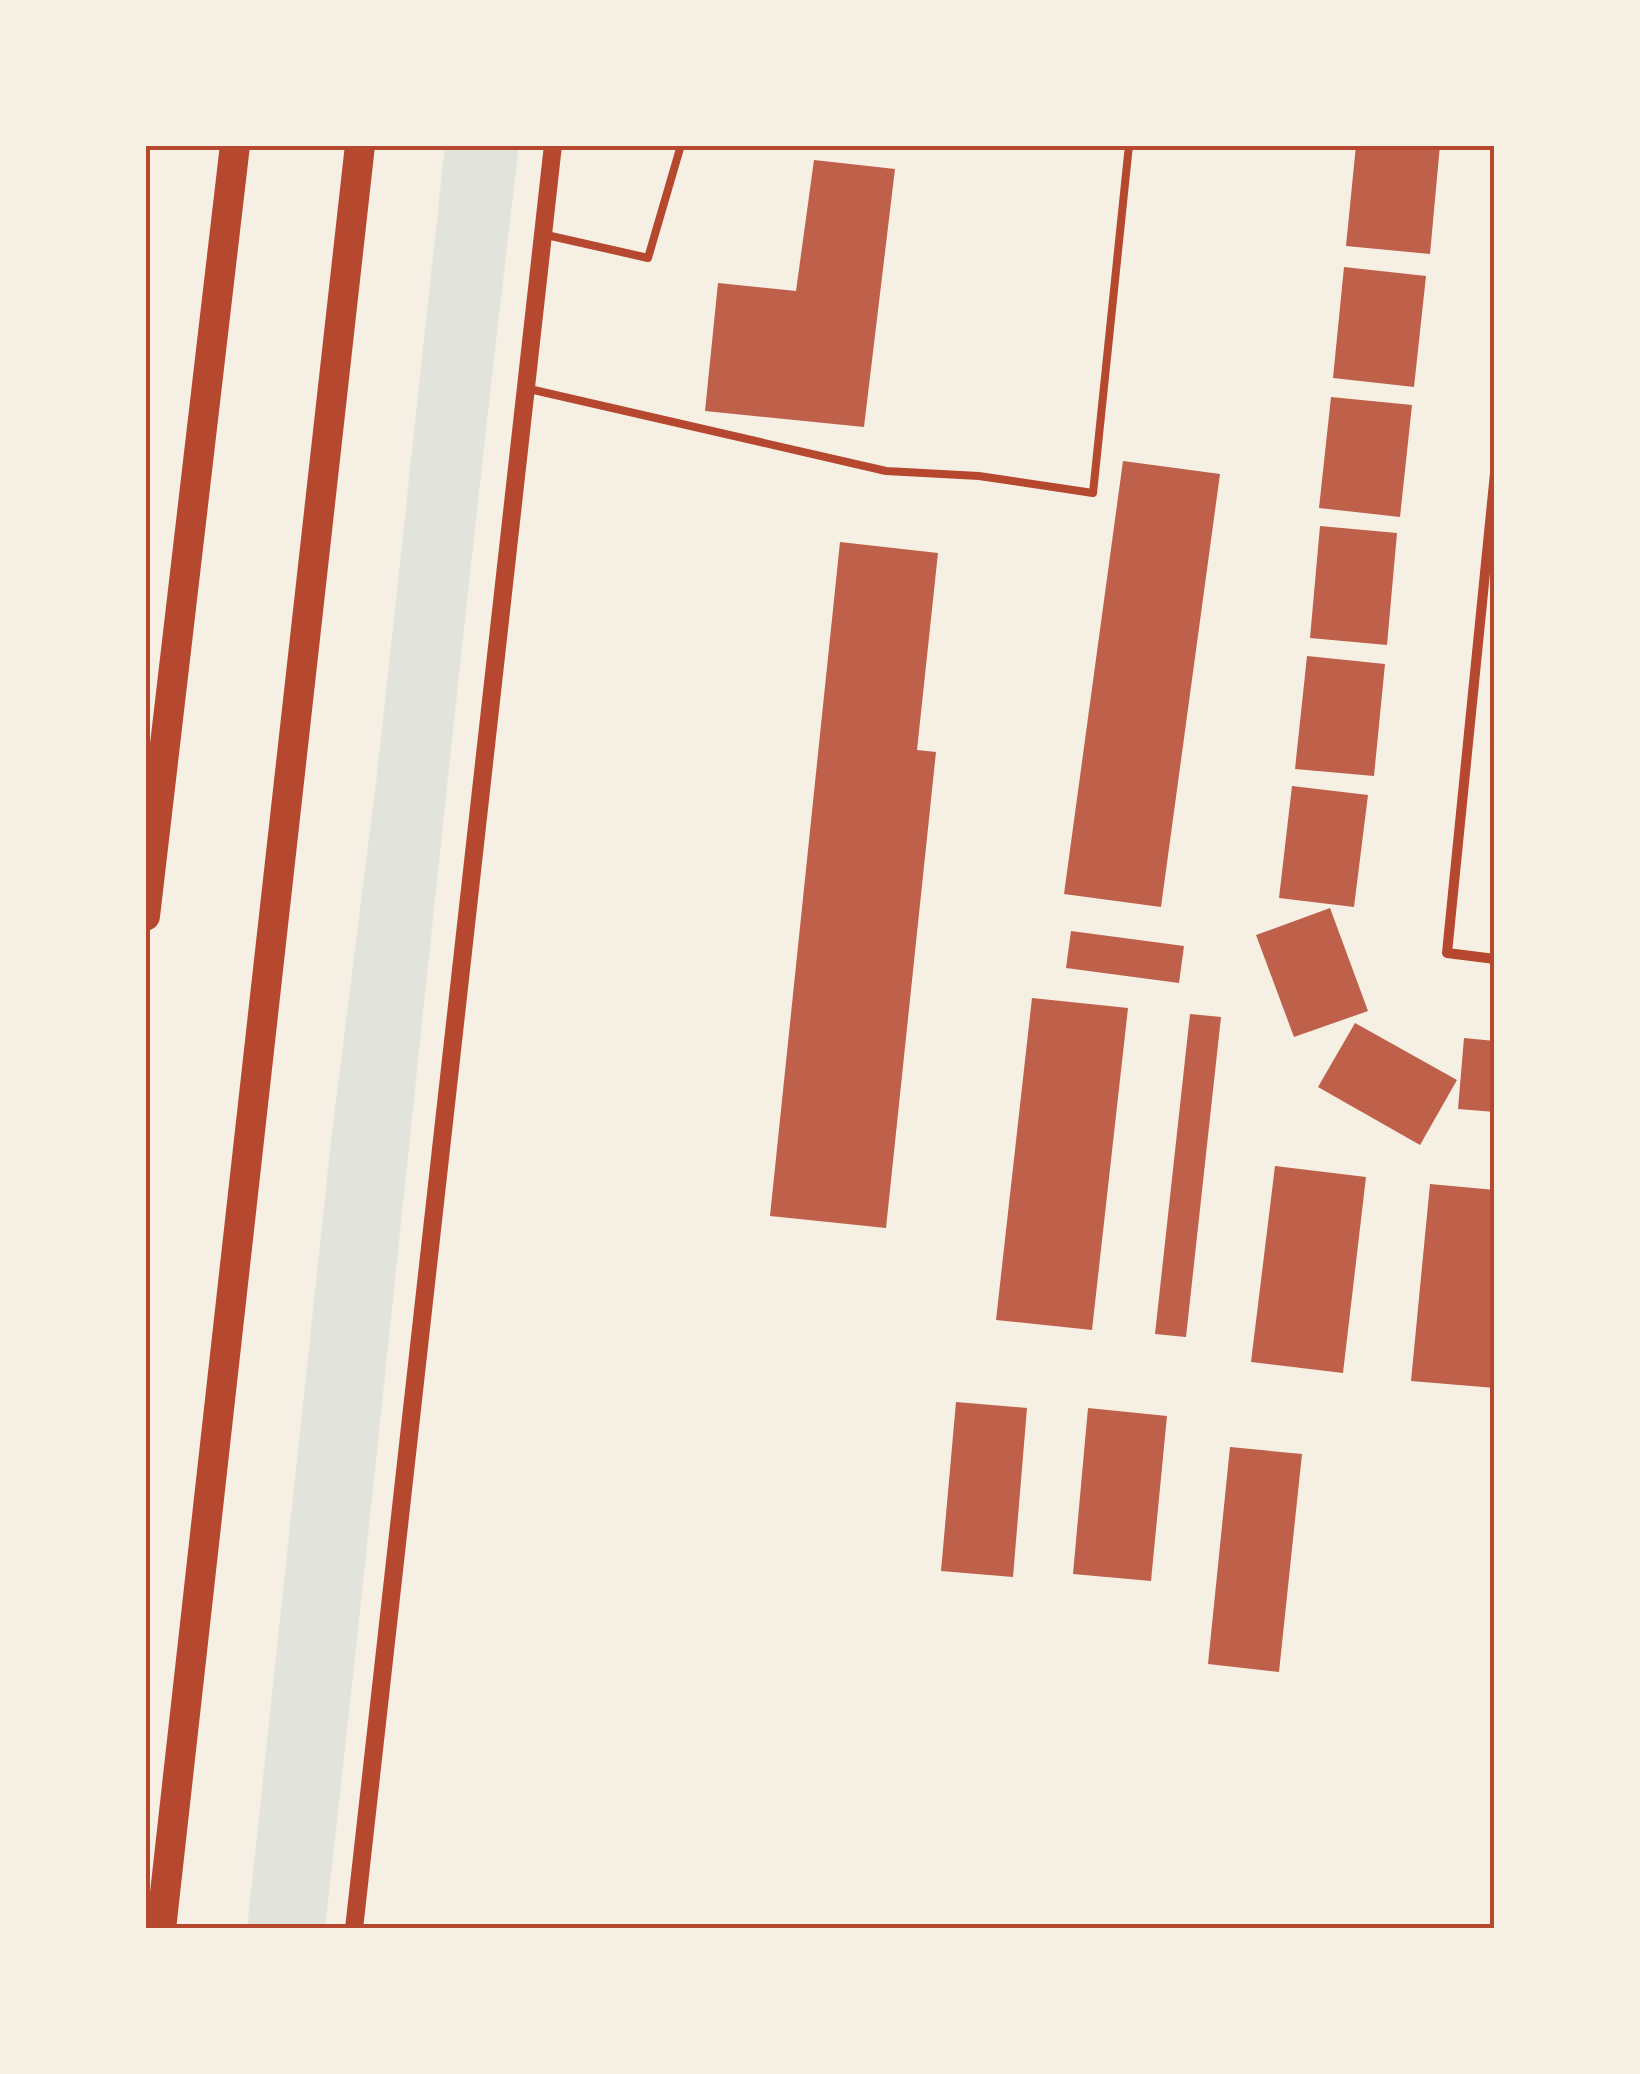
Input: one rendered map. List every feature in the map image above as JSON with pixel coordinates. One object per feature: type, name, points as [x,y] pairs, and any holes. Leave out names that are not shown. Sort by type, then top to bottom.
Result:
[{"type":"highway","points":[[145,916],[235,145]]},
{"type":"highway","points":[[161,1929],[360,145]]},
{"type":"street","points":[[354,1929],[553,145]]},
{"type":"street","points":[[1495,473],[1447,954],[1495,959]]},
{"type":"lane","points":[[542,234],[648,258],[681,145]]},
{"type":"lane","points":[[525,388],[886,471],[978,476],[1093,493],[1129,145]]},
{"type":"shaded area","points":[[445,145],[519,145],[325,1929],[247,1929],[331,1141],[378,766]]},
{"type":"building","points":[[1356,145],[1440,145],[1430,254],[1346,246]]},
{"type":"building","points":[[814,160],[895,169],[864,427],[705,411],[718,283],[796,291]]},
{"type":"building","points":[[1344,267],[1426,276],[1414,387],[1333,378]]},
{"type":"building","points":[[1331,397],[1412,405],[1400,517],[1319,508]]},
{"type":"building","points":[[1123,461],[1220,474],[1161,907],[1064,894]]},
{"type":"building","points":[[1320,526],[1397,533],[1387,645],[1310,638]]},
{"type":"building","points":[[840,542],[938,553],[917,750],[936,752],[886,1228],[770,1216]]},
{"type":"building","points":[[1307,656],[1385,664],[1374,776],[1295,769]]},
{"type":"building","points":[[1292,786],[1368,795],[1354,907],[1279,898]]},
{"type":"building","points":[[1330,908],[1368,1011],[1294,1037],[1256,935]]},
{"type":"building","points":[[1071,931],[1184,946],[1179,983],[1066,968]]},
{"type":"building","points":[[1032,998],[1128,1008],[1092,1330],[996,1320]]},
{"type":"building","points":[[1190,1014],[1221,1017],[1186,1337],[1155,1334]]},
{"type":"building","points":[[1355,1023],[1457,1080],[1420,1145],[1318,1087]]},
{"type":"building","points":[[1464,1038],[1495,1041],[1495,1112],[1458,1109]]},
{"type":"building","points":[[1275,1166],[1366,1177],[1343,1373],[1251,1362]]},
{"type":"building","points":[[1430,1184],[1495,1190],[1495,1388],[1411,1381]]},
{"type":"building","points":[[956,1402],[1027,1408],[1013,1577],[941,1571]]},
{"type":"building","points":[[1088,1408],[1167,1416],[1151,1581],[1073,1574]]},
{"type":"building","points":[[1230,1447],[1302,1454],[1279,1672],[1208,1664]]}]
